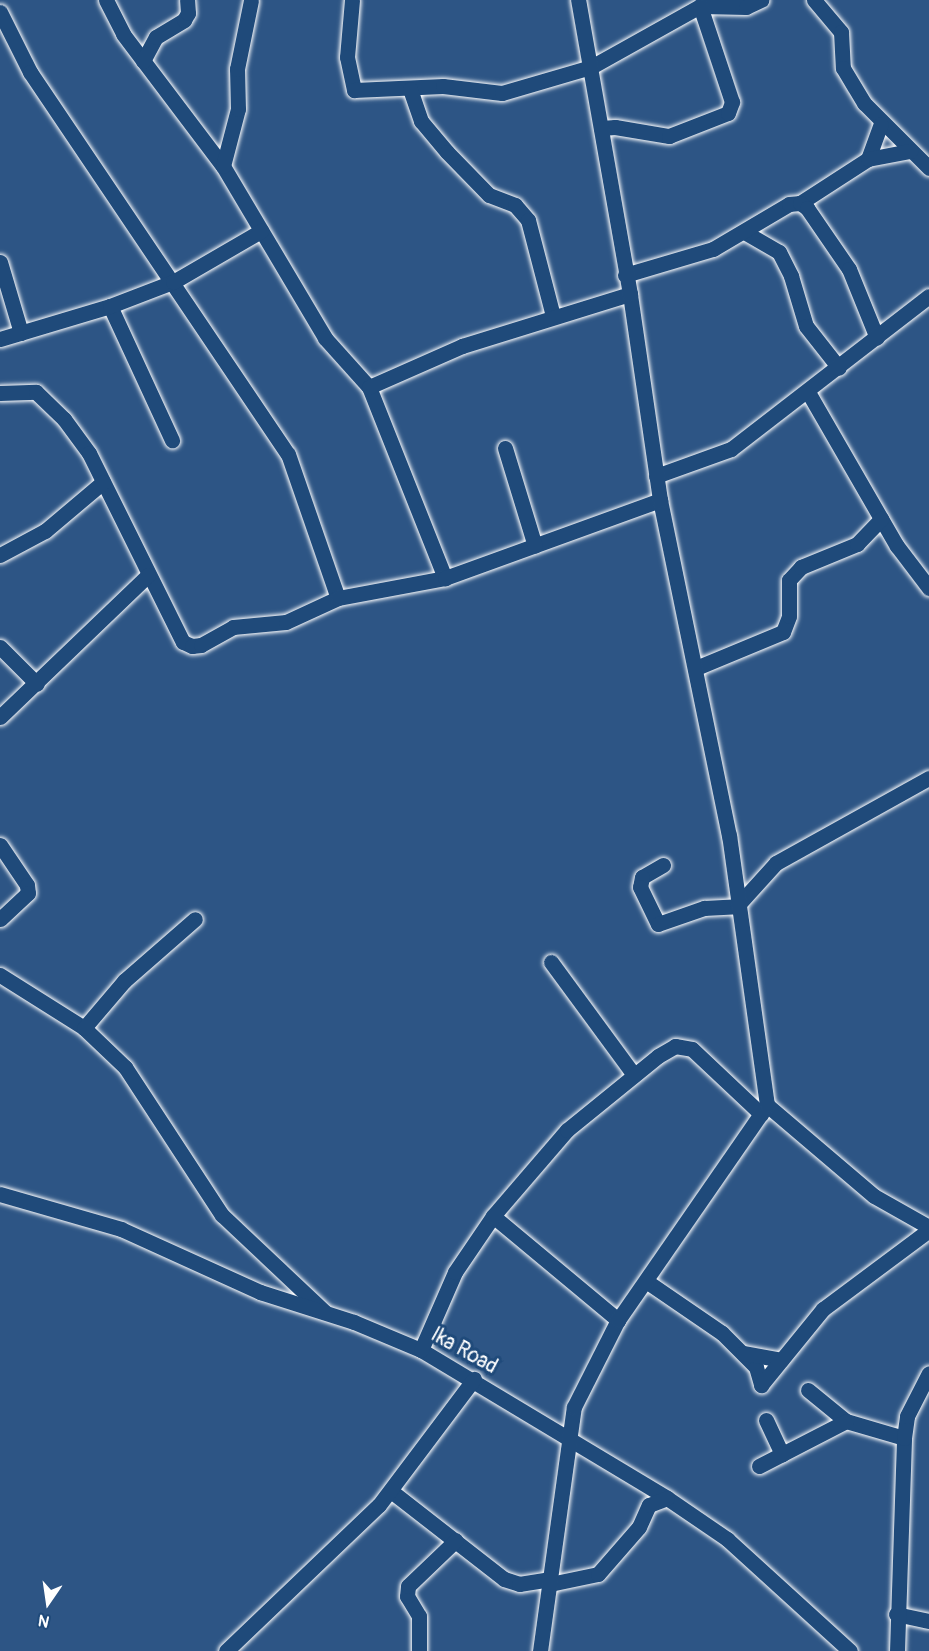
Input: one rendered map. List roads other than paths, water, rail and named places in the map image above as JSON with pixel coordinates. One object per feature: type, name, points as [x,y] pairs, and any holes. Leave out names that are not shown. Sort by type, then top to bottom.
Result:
[{"type":"street","points":[[106,0],[123,34],[223,166],[325,338],[369,387],[445,578]]},
{"type":"street","points":[[143,61],[156,37],[184,20],[188,14],[187,0]]},
{"type":"street","points":[[223,166],[238,109],[237,69],[251,0]]},
{"type":"street","points":[[352,0],[347,57],[350,84],[362,92],[443,86],[513,92],[591,67],[700,6],[746,7],[761,0]]},
{"type":"street","points":[[540,1651],[574,1407],[618,1320],[764,1110],[729,836],[660,500],[630,294],[578,0]]},
{"type":"street","points":[[814,0],[841,32],[843,68],[881,124],[929,168]]},
{"type":"street","points":[[601,128],[615,127],[669,136],[728,113],[732,102],[700,6]]},
{"type":"street","points":[[0,12],[30,72],[288,454],[338,598]]},
{"type":"street","points":[[410,89],[421,121],[447,152],[489,195],[515,206],[528,220],[553,316]]},
{"type":"street","points":[[868,159],[881,124]]},
{"type":"street","points":[[626,275],[713,249],[746,233],[789,204],[800,203],[868,159],[910,151]]},
{"type":"street","points":[[800,203],[807,208],[849,269],[877,338]]},
{"type":"street","points":[[0,339],[110,306],[172,282],[261,231]]},
{"type":"street","points":[[746,233],[779,252],[791,276],[806,326],[839,368]]},
{"type":"street","points":[[0,262],[21,333]]},
{"type":"street","points":[[369,387],[389,381],[442,354],[553,316],[630,294]]},
{"type":"street","points":[[656,476],[731,449],[808,392],[929,296]]},
{"type":"street","points":[[110,306],[172,440]]},
{"type":"street","points":[[376,406],[389,381]]},
{"type":"street","points":[[0,393],[36,392],[64,419],[89,453],[183,642],[192,646],[201,645],[234,627],[286,622],[338,598],[445,578],[660,500]]},
{"type":"street","points":[[808,392],[881,519],[929,588]]},
{"type":"street","points":[[505,448],[535,546]]},
{"type":"street","points":[[0,555],[45,531],[103,482]]},
{"type":"street","points":[[696,668],[783,632],[789,616],[789,580],[801,567],[857,544],[881,519]]},
{"type":"street","points":[[0,717],[37,684],[148,574]]},
{"type":"street","points":[[0,647],[37,684]]},
{"type":"street","points":[[663,865],[642,877],[640,886],[658,924],[704,908],[737,906],[776,863],[929,778]]},
{"type":"street","points":[[0,845],[27,885],[28,893],[0,920]]},
{"type":"street","points":[[84,1028],[103,1001],[138,966],[195,919]]},
{"type":"street","points":[[552,962],[634,1075]]},
{"type":"street","points":[[0,975],[84,1028],[125,1067],[143,1090],[222,1215],[330,1316]]},
{"type":"street","points":[[421,1350],[455,1272],[493,1216],[567,1130],[634,1075],[675,1046],[692,1049],[764,1110],[874,1196],[929,1228],[823,1309],[761,1385],[760,1373],[722,1333],[646,1281]]},
{"type":"street","name":"Ika Road","points":[[0,1194],[121,1229],[260,1292],[421,1350],[474,1379],[667,1498],[735,1545],[850,1651]]},
{"type":"street","points":[[493,1216],[618,1320]]},
{"type":"street","points":[[743,1353],[781,1360]]},
{"type":"street","points":[[897,1651],[896,1614],[904,1438],[907,1416],[929,1373]]},
{"type":"street","points":[[225,1651],[391,1491],[474,1379]]},
{"type":"street","points":[[808,1390],[846,1421],[904,1438]]},
{"type":"street","points":[[766,1420],[782,1454]]},
{"type":"street","points":[[759,1466],[846,1421]]},
{"type":"street","points":[[391,1491],[511,1582],[550,1582],[598,1574],[639,1527],[649,1505],[667,1498]]},
{"type":"street","points":[[419,1651],[419,1616],[407,1596],[408,1586],[456,1540]]},
{"type":"street","points":[[896,1614],[929,1621]]}]
